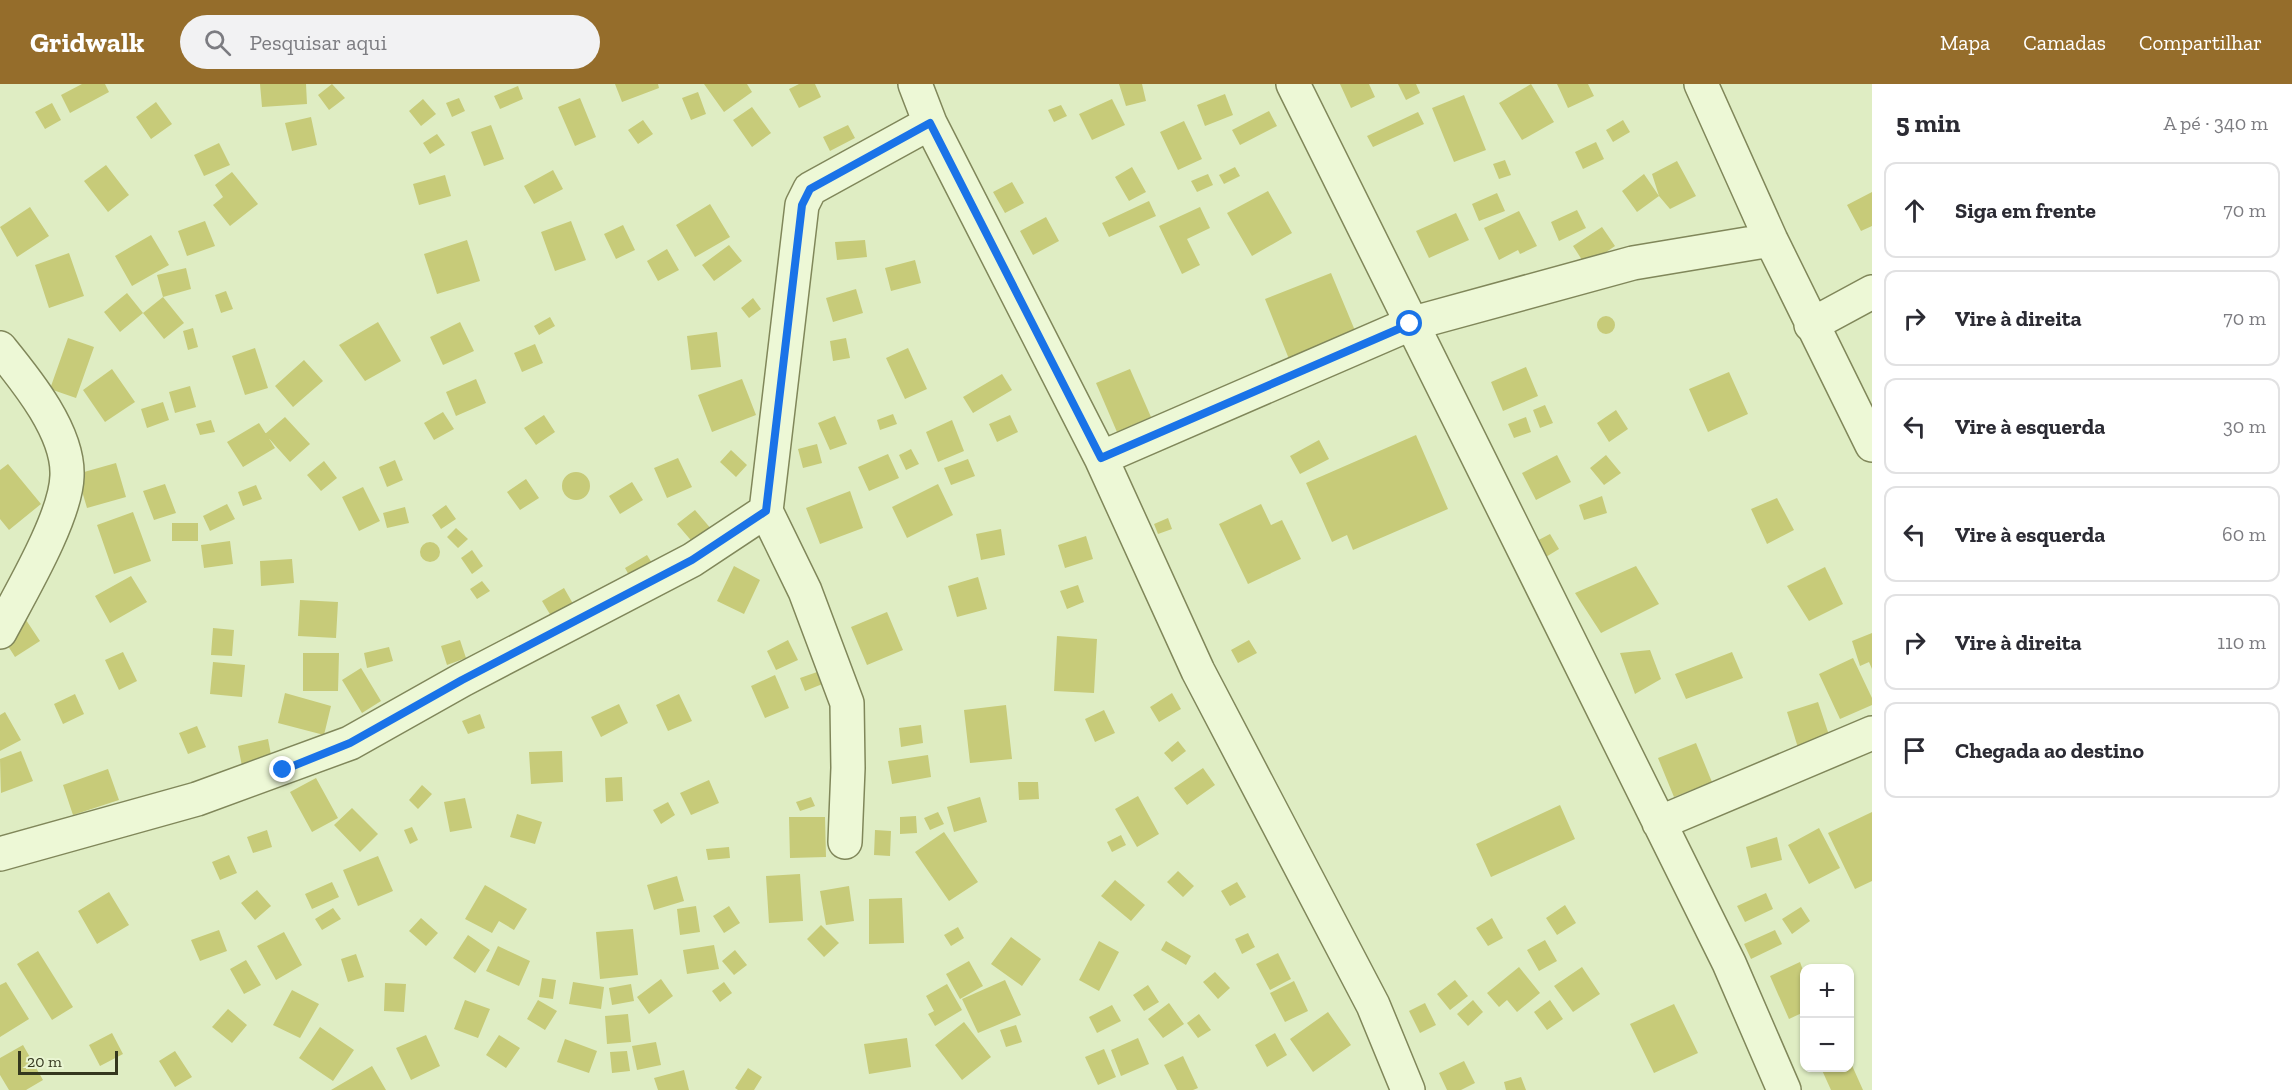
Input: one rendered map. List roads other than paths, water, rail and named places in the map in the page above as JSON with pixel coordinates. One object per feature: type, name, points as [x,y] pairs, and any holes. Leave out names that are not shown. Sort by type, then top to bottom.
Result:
[{"type":"street","points":[[915,84],[930,123],[1101,458],[1198,671],[1373,1005],[1408,1090]]},
{"type":"street","points":[[1293,84],[1410,324],[1729,963],[1784,1090]]},
{"type":"street","points":[[1701,84],[1811,325],[1872,445]]},
{"type":"street","points":[[845,842],[848,768],[847,703],[805,591],[766,511],[802,205],[810,189],[930,123]]},
{"type":"street","points":[[1101,458],[1410,324],[1633,263],[1771,240]]},
{"type":"street","points":[[1811,325],[1872,292]]},
{"type":"street","points":[[0,348],[37,395],[62,446],[68,475],[61,508],[0,632]]},
{"type":"street","points":[[0,854],[197,799],[350,743],[462,680],[692,560],[766,511]]},
{"type":"street","points":[[1659,823],[1872,733]]}]
